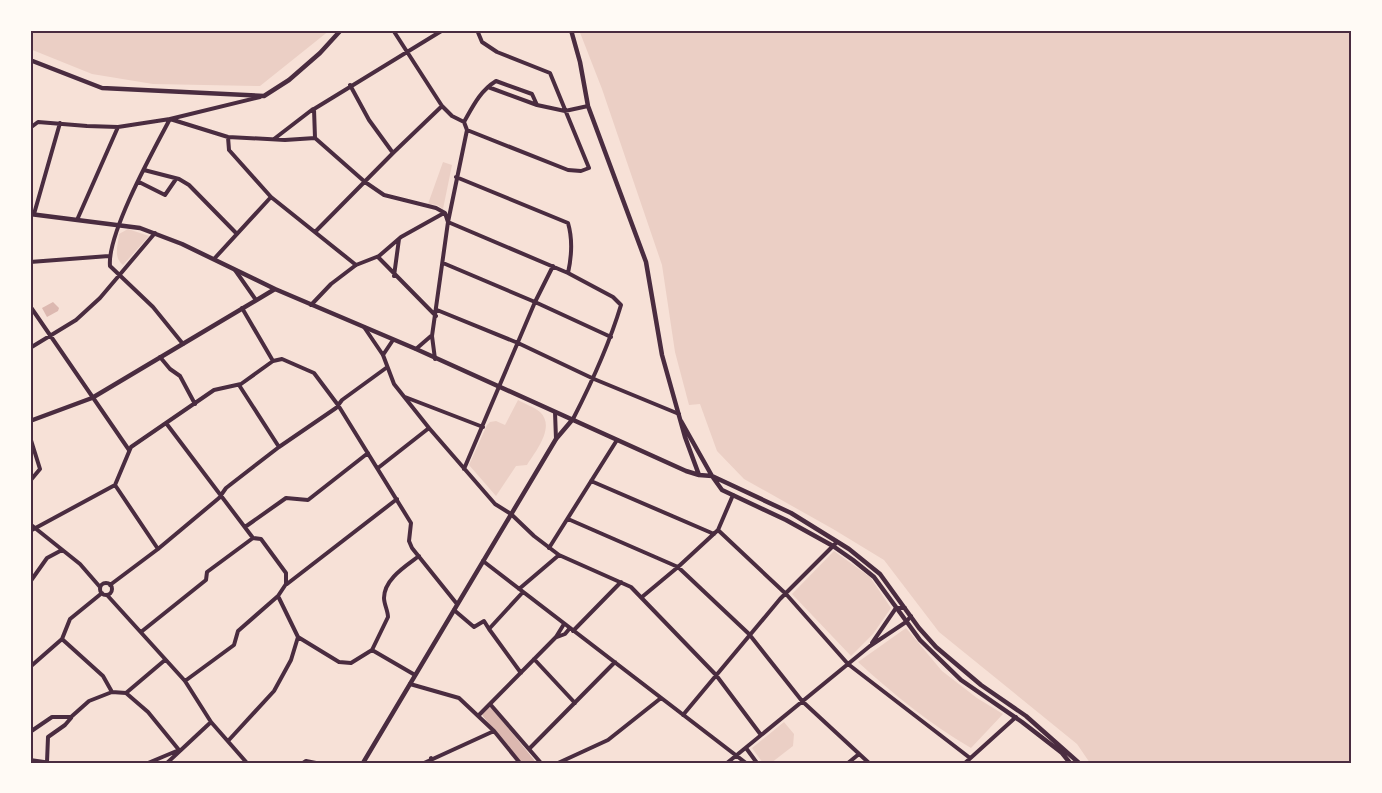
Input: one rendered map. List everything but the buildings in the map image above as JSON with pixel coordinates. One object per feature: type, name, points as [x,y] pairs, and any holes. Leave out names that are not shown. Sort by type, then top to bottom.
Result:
[{"type":"street","points":[[30,128],[38,122],[118,127],[170,120],[264,96],[289,80],[320,53],[341,30]]},
{"type":"street","points":[[393,30],[442,106],[452,116],[464,122]]},
{"type":"street","points":[[273,140],[350,85],[443,30]]},
{"type":"street","points":[[466,130],[568,170],[581,171],[589,168],[550,73],[497,52],[482,42],[477,30]]},
{"type":"street","points":[[571,30],[588,106],[646,262],[660,345],[699,475]]},
{"type":"street","points":[[30,60],[102,88],[264,96]]},
{"type":"street","points":[[435,359],[432,336],[448,222],[466,130],[464,122],[477,98],[487,86],[496,81],[532,94],[537,105]]},
{"type":"street","points":[[350,85],[369,120],[393,153]]},
{"type":"street","points":[[487,86],[537,105],[567,111],[588,106]]},
{"type":"street","points":[[315,232],[442,106]]},
{"type":"street","points":[[314,109],[315,138]]},
{"type":"street","points":[[170,120],[228,137],[273,140],[315,138],[365,182],[384,195],[436,208],[445,213],[448,222],[568,273],[613,297],[621,305],[594,379],[573,419],[556,439],[363,763]]},
{"type":"street","points":[[170,120],[119,224],[109,256],[110,266],[153,307],[183,344]]},
{"type":"street","points":[[60,123],[32,214],[140,228],[213,259],[310,305],[393,339],[498,388],[699,475],[712,476],[792,513],[880,574],[936,647],[966,674],[1026,716],[1079,763]]},
{"type":"street","points":[[78,220],[118,127]]},
{"type":"street","points":[[228,137],[229,150],[271,197],[356,265]]},
{"type":"street","points":[[144,170],[189,185],[237,234]]},
{"type":"street","points":[[456,177],[568,223],[572,238],[568,273]]},
{"type":"street","points":[[139,182],[165,195],[176,179]]},
{"type":"street","points":[[213,259],[271,197]]},
{"type":"street","points":[[310,305],[331,284],[356,265],[378,257],[399,238],[445,213]]},
{"type":"street","points":[[30,348],[76,320],[100,298],[155,234]]},
{"type":"street","points":[[394,276],[399,238]]},
{"type":"street","points":[[30,262],[109,256]]},
{"type":"street","points":[[378,257],[435,316]]},
{"type":"street","points":[[443,262],[611,337]]},
{"type":"street","points":[[464,469],[553,266]]},
{"type":"street","points":[[234,269],[256,300]]},
{"type":"street","points":[[30,421],[92,398],[275,289]]},
{"type":"street","points":[[30,306],[129,450]]},
{"type":"street","points":[[242,307],[273,361]]},
{"type":"street","points":[[437,310],[679,414]]},
{"type":"street","points":[[364,327],[383,355],[386,368],[394,384],[495,504],[511,514],[559,555],[631,587],[716,675],[761,735]]},
{"type":"street","points":[[416,350],[432,336]]},
{"type":"street","points":[[383,355],[393,339]]},
{"type":"street","points":[[160,356],[170,369],[180,376],[195,404]]},
{"type":"street","points":[[32,530],[115,485],[129,450],[214,390],[239,385],[273,361],[282,359],[314,373],[338,405],[411,523],[409,541],[458,604]]},
{"type":"street","points":[[110,585],[158,549],[221,495],[226,488],[386,368]]},
{"type":"street","points":[[239,385],[279,447]]},
{"type":"street","points":[[403,396],[483,427]]},
{"type":"street","points":[[555,412],[556,439]]},
{"type":"street","points":[[681,421],[722,490],[835,544],[874,577],[920,640],[961,680],[1016,717],[1062,753],[1070,763]]},
{"type":"street","points":[[166,423],[253,538]]},
{"type":"street","points":[[378,468],[429,428]]},
{"type":"street","points":[[30,437],[40,469],[30,481]]},
{"type":"street","points":[[549,548],[618,439]]},
{"type":"street","points":[[245,527],[285,498],[308,500],[368,453]]},
{"type":"street","points":[[591,481],[716,532],[786,594],[848,664],[970,758]]},
{"type":"street","points":[[115,485],[158,549]]},
{"type":"street","points":[[642,597],[716,532],[733,495]]},
{"type":"street","points":[[185,681],[234,645],[238,631],[278,596],[286,584],[397,499]]},
{"type":"street","points":[[568,519],[678,567],[749,634],[802,701],[869,763]]},
{"type":"street","points":[[30,524],[32,530],[81,564],[105,594],[185,681],[211,722],[248,763]]},
{"type":"street","points":[[140,633],[206,580],[207,572],[253,538],[261,539],[286,573],[286,584]]},
{"type":"street","points":[[682,715],[749,634],[835,544]]},
{"type":"street","points":[[30,582],[47,558],[62,550]]},
{"type":"street","points":[[489,629],[521,591],[559,555]]},
{"type":"street","points":[[278,596],[298,637],[339,662],[351,663],[372,650],[388,617],[384,597],[389,583],[397,573],[419,556]]},
{"type":"street","points":[[483,561],[746,763]]},
{"type":"street","points":[[556,637],[572,630],[621,582]]},
{"type":"street","points":[[100,587],[104,583],[110,585]]},
{"type":"street","points":[[31,664],[62,639],[70,620],[112,590],[110,585]]},
{"type":"street","points":[[896,608],[905,608]]},
{"type":"street","points":[[870,646],[896,608]]},
{"type":"street","points":[[454,610],[474,627],[484,621],[520,673]]},
{"type":"street","points":[[727,763],[870,646],[906,622],[911,616]]},
{"type":"street","points":[[479,715],[556,637],[564,624]]},
{"type":"street","points":[[228,741],[274,691],[291,660],[298,637]]},
{"type":"street","points":[[62,639],[103,676],[112,692]]},
{"type":"street","points":[[372,650],[415,675]]},
{"type":"street","points":[[534,659],[575,703]]},
{"type":"street","points":[[126,693],[165,660]]},
{"type":"street","points":[[529,749],[615,662]]},
{"type":"street","points":[[410,684],[459,698],[494,731],[519,763]]},
{"type":"street","points":[[30,760],[49,763],[48,737],[65,725],[88,701],[112,692],[126,693],[148,712],[179,750]]},
{"type":"street","points":[[558,763],[608,740],[662,698]]},
{"type":"street","points":[[490,704],[541,763]]},
{"type":"street","points":[[30,732],[52,717],[71,717]]},
{"type":"street","points":[[965,763],[1016,717]]},
{"type":"street","points":[[167,763],[211,722]]},
{"type":"street","points":[[424,763],[494,731]]},
{"type":"street","points":[[746,748],[757,763]]},
{"type":"street","points":[[148,763],[179,750]]},
{"type":"street","points":[[848,763],[859,754]]},
{"type":"street","points":[[431,758],[435,763]]},
{"type":"street","points":[[303,763],[316,763]]},
{"type":"shaded area","points":[[30,30],[330,30],[260,86],[153,84],[92,74],[30,49]]},
{"type":"shaded area","points":[[579,30],[1352,30],[1352,763],[1090,763],[1077,744],[939,632],[884,560],[744,479],[717,451],[700,404],[689,405],[675,352],[662,265],[602,89]]},
{"type":"shaded area","points":[[443,162],[452,165],[443,209],[437,205],[428,204]]},
{"type":"shaded area","points":[[128,229],[149,236],[123,265],[117,255],[117,247],[119,234]]},
{"type":"shaded area","points":[[53,302],[59,308],[58,311],[47,317],[42,308]]},
{"type":"shaded area","points":[[518,400],[540,412],[546,425],[545,432],[527,465],[516,466],[496,496],[469,465],[487,425],[496,421],[505,425]]},
{"type":"shaded area","points":[[834,551],[870,577],[891,608],[873,634],[851,656],[792,594]]},
{"type":"shaded area","points":[[906,628],[942,671],[977,698],[1003,714],[971,748],[912,708],[858,662]]},
{"type":"shaded area","points":[[784,722],[794,734],[793,746],[771,763],[763,763],[752,748]]},
{"type":"waterway","points":[[488,713],[529,763]]}]
